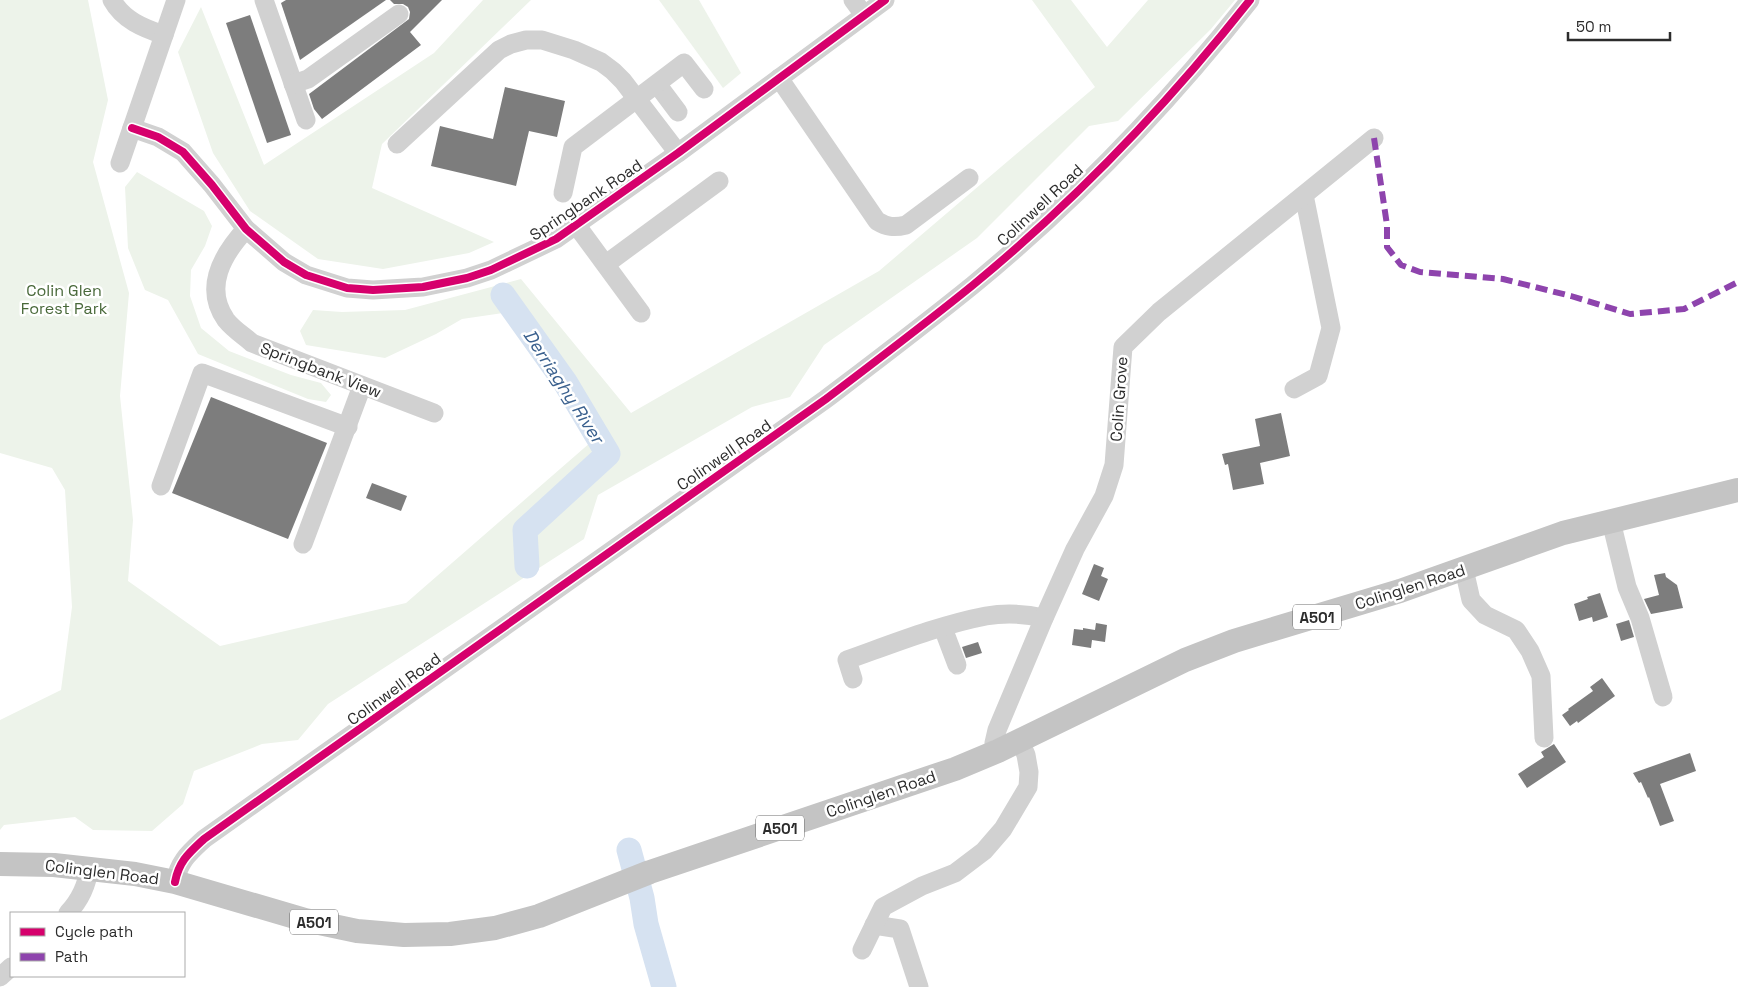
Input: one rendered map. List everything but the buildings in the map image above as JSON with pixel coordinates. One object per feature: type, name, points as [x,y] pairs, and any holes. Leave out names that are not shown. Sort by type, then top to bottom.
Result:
[{"type":"main road","name":"Colinglen Road","points":[[0,864],[54,865],[135,874],[174,882],[305,920],[357,931],[404,935],[450,934],[495,928],[539,916],[650,872],[910,785],[998,751],[1138,682],[1218,647],[1400,591],[1563,533],[1738,490]]},
{"type":"street","points":[[112,0],[117,9],[127,19],[164,35]]},
{"type":"street","points":[[120,163],[176,0]]},
{"type":"street","points":[[264,0],[306,120]]},
{"type":"street","points":[[853,0],[864,15]]},
{"type":"street","name":"Springbank Road","points":[[132,128],[158,137],[183,152],[212,185],[246,230],[284,262],[306,275],[347,288],[373,290],[423,287],[491,270],[533,252],[578,226],[885,0]]},
{"type":"street","name":"Colinwell Road","points":[[174,882],[184,858],[204,839],[826,399],[974,284],[1044,223],[1124,144],[1188,75],[1250,0]]},
{"type":"street","points":[[293,84],[308,79],[399,14]]},
{"type":"street","points":[[397,144],[499,50],[526,40],[542,40],[588,55],[613,70],[637,98],[678,153]]},
{"type":"street","points":[[563,193],[573,146],[684,63],[704,89]]},
{"type":"street","points":[[779,78],[877,221],[886,227],[896,228],[906,225],[969,178]]},
{"type":"street","points":[[657,84],[678,112]]},
{"type":"street","name":"Colin Grove","points":[[998,751],[994,743],[997,730],[1075,549],[1104,496],[1114,465],[1123,347],[1159,312],[1374,138]]},
{"type":"street","points":[[606,264],[719,181]]},
{"type":"street","points":[[1294,389],[1318,376],[1332,328],[1304,195]]},
{"type":"street","points":[[578,226],[641,313]]},
{"type":"street","name":"Springbank View","points":[[246,230],[221,263],[218,274],[218,298],[226,320],[252,343],[434,413]]},
{"type":"street","points":[[161,486],[202,373],[348,427]]},
{"type":"street","points":[[302,544],[362,386]]},
{"type":"street","points":[[1610,521],[1627,587],[1640,618],[1663,697]]},
{"type":"street","points":[[1464,569],[1471,600],[1485,615],[1516,630],[1530,651],[1542,676],[1544,738]]},
{"type":"street","points":[[853,679],[847,660],[944,628],[988,616],[1031,615],[1044,618]]},
{"type":"street","points":[[944,628],[957,665]]},
{"type":"street","points":[[862,950],[883,907],[922,886],[955,873],[984,851],[1003,828],[1028,787],[1029,772],[1026,755],[1020,740]]},
{"type":"street","points":[[69,912],[86,885],[89,868]]},
{"type":"street","points":[[874,925],[900,929],[919,987]]},
{"type":"street","points":[[0,977],[10,969]]},
{"type":"green space","name":"Colin Glen Forest Park","points":[[0,0],[88,0],[108,100],[93,162],[129,293],[120,396],[133,520],[128,581],[220,646],[406,603],[591,442],[503,313],[462,319],[436,334],[385,358],[306,345],[300,331],[313,310],[342,312],[405,310],[521,279],[631,413],[879,271],[1095,87],[1032,0],[1071,0],[1107,47],[1148,0],[1235,0],[1211,29],[1118,121],[1089,126],[977,238],[824,345],[790,397],[752,407],[598,495],[584,539],[328,704],[298,740],[262,744],[194,771],[183,804],[152,831],[93,830],[75,817],[4,825],[0,830],[0,720],[61,690],[72,607],[65,490],[52,468],[0,453]]},
{"type":"green space","points":[[483,0],[531,0],[382,144],[372,188],[494,242],[469,253],[383,269],[318,259],[250,211],[213,153],[178,52],[201,7],[264,165],[434,53]]},
{"type":"green space","points":[[659,0],[699,0],[741,73],[723,88]]},
{"type":"green space","points":[[137,172],[204,211],[212,226],[205,246],[191,270],[190,296],[201,328],[229,351],[291,375],[321,383],[331,395],[326,402],[308,399],[198,354],[168,300],[145,290],[128,248],[125,187]]},
{"type":"waterway","name":"Derriaghy River","points":[[503,295],[565,382],[608,454],[525,530],[527,566]]},
{"type":"waterway","name":"Derriaghy River","points":[[629,850],[642,898],[646,924],[664,987]]},
{"type":"marked path","points":[[1374,138],[1387,225],[1387,247],[1401,265],[1420,272],[1503,279],[1571,296],[1630,314],[1684,309],[1738,282]]},
{"type":"cycle path","points":[[132,128],[158,137],[183,152],[212,185],[246,229],[284,262],[306,275],[347,288],[373,290],[423,287],[467,278],[491,270],[556,239],[678,153],[885,0]]},
{"type":"cycle path","points":[[175,882],[182,863],[189,853],[204,839],[826,399],[973,285],[1048,220],[1119,150],[1186,77],[1250,0]]}]
